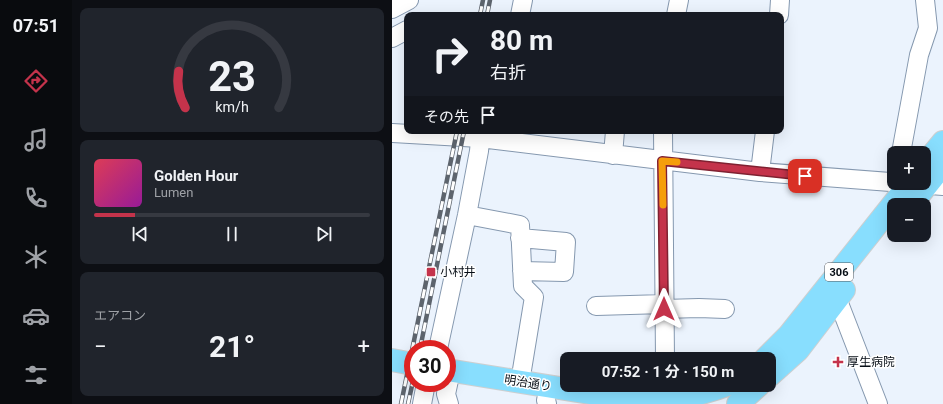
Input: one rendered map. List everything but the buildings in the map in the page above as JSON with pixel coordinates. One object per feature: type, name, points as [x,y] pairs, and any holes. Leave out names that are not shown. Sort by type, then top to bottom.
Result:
[{"type":"main road","name":"306","points":[[931,159],[943,142]]},
{"type":"main road","name":"306","points":[[931,172],[943,165]]},
{"type":"main road","name":"306","points":[[772,352],[793,329],[908,190]]},
{"type":"main road","name":"306","points":[[776,370],[798,350],[887,236]]},
{"type":"main road","points":[[776,376],[798,350]]},
{"type":"main road","points":[[392,360],[404,362]]},
{"type":"main road","points":[[392,373],[404,375]]},
{"type":"main road","name":"明治通り","points":[[456,382],[520,382],[628,399],[702,394],[708,392]]},
{"type":"main road","name":"明治通り","points":[[456,384],[547,402],[569,404]]},
{"type":"main road","points":[[722,404],[733,392]]},
{"type":"main road","points":[[738,404],[751,392]]},
{"type":"main road","points":[[751,404],[762,392]]},
{"type":"street","points":[[392,10],[410,0]]},
{"type":"street","points":[[521,12],[523,0]]},
{"type":"street","points":[[677,12],[679,0]]},
{"type":"street","points":[[779,12],[780,0]]},
{"type":"street","points":[[902,146],[919,55],[928,28],[924,0]]},
{"type":"street","points":[[392,38],[404,32]]},
{"type":"street","points":[[392,133],[404,133]]},
{"type":"street","points":[[436,134],[480,135],[613,155],[760,172],[887,179]]},
{"type":"street","points":[[613,155],[615,134]]},
{"type":"street","points":[[663,134],[665,352]]},
{"type":"street","points":[[760,172],[765,134]]},
{"type":"street","points":[[440,340],[467,215],[480,135]]},
{"type":"street","points":[[467,215],[520,225],[523,286],[534,297],[520,382]]},
{"type":"street","points":[[520,238],[566,242],[564,272],[522,271]]},
{"type":"street","points":[[837,298],[878,404]]},
{"type":"street","points":[[596,306],[664,306],[725,309]]},
{"type":"street","points":[[422,404],[424,392]]},
{"type":"railway","points":[[481,12],[483,0]]},
{"type":"railway","points":[[488,12],[490,0]]},
{"type":"railway","points":[[401,404],[456,134]]},
{"type":"railway","points":[[422,340],[463,134]]},
{"type":"railway","points":[[408,404],[411,392]]},
{"type":"slow traffic","points":[[663,205],[662,161],[677,162]]},
{"type":"place","name":"小村井","points":[[431,272]]},
{"type":"place","name":"厚生病院","points":[[838,362]]},
{"type":"route","points":[[664,309],[662,161],[805,176]]}]
